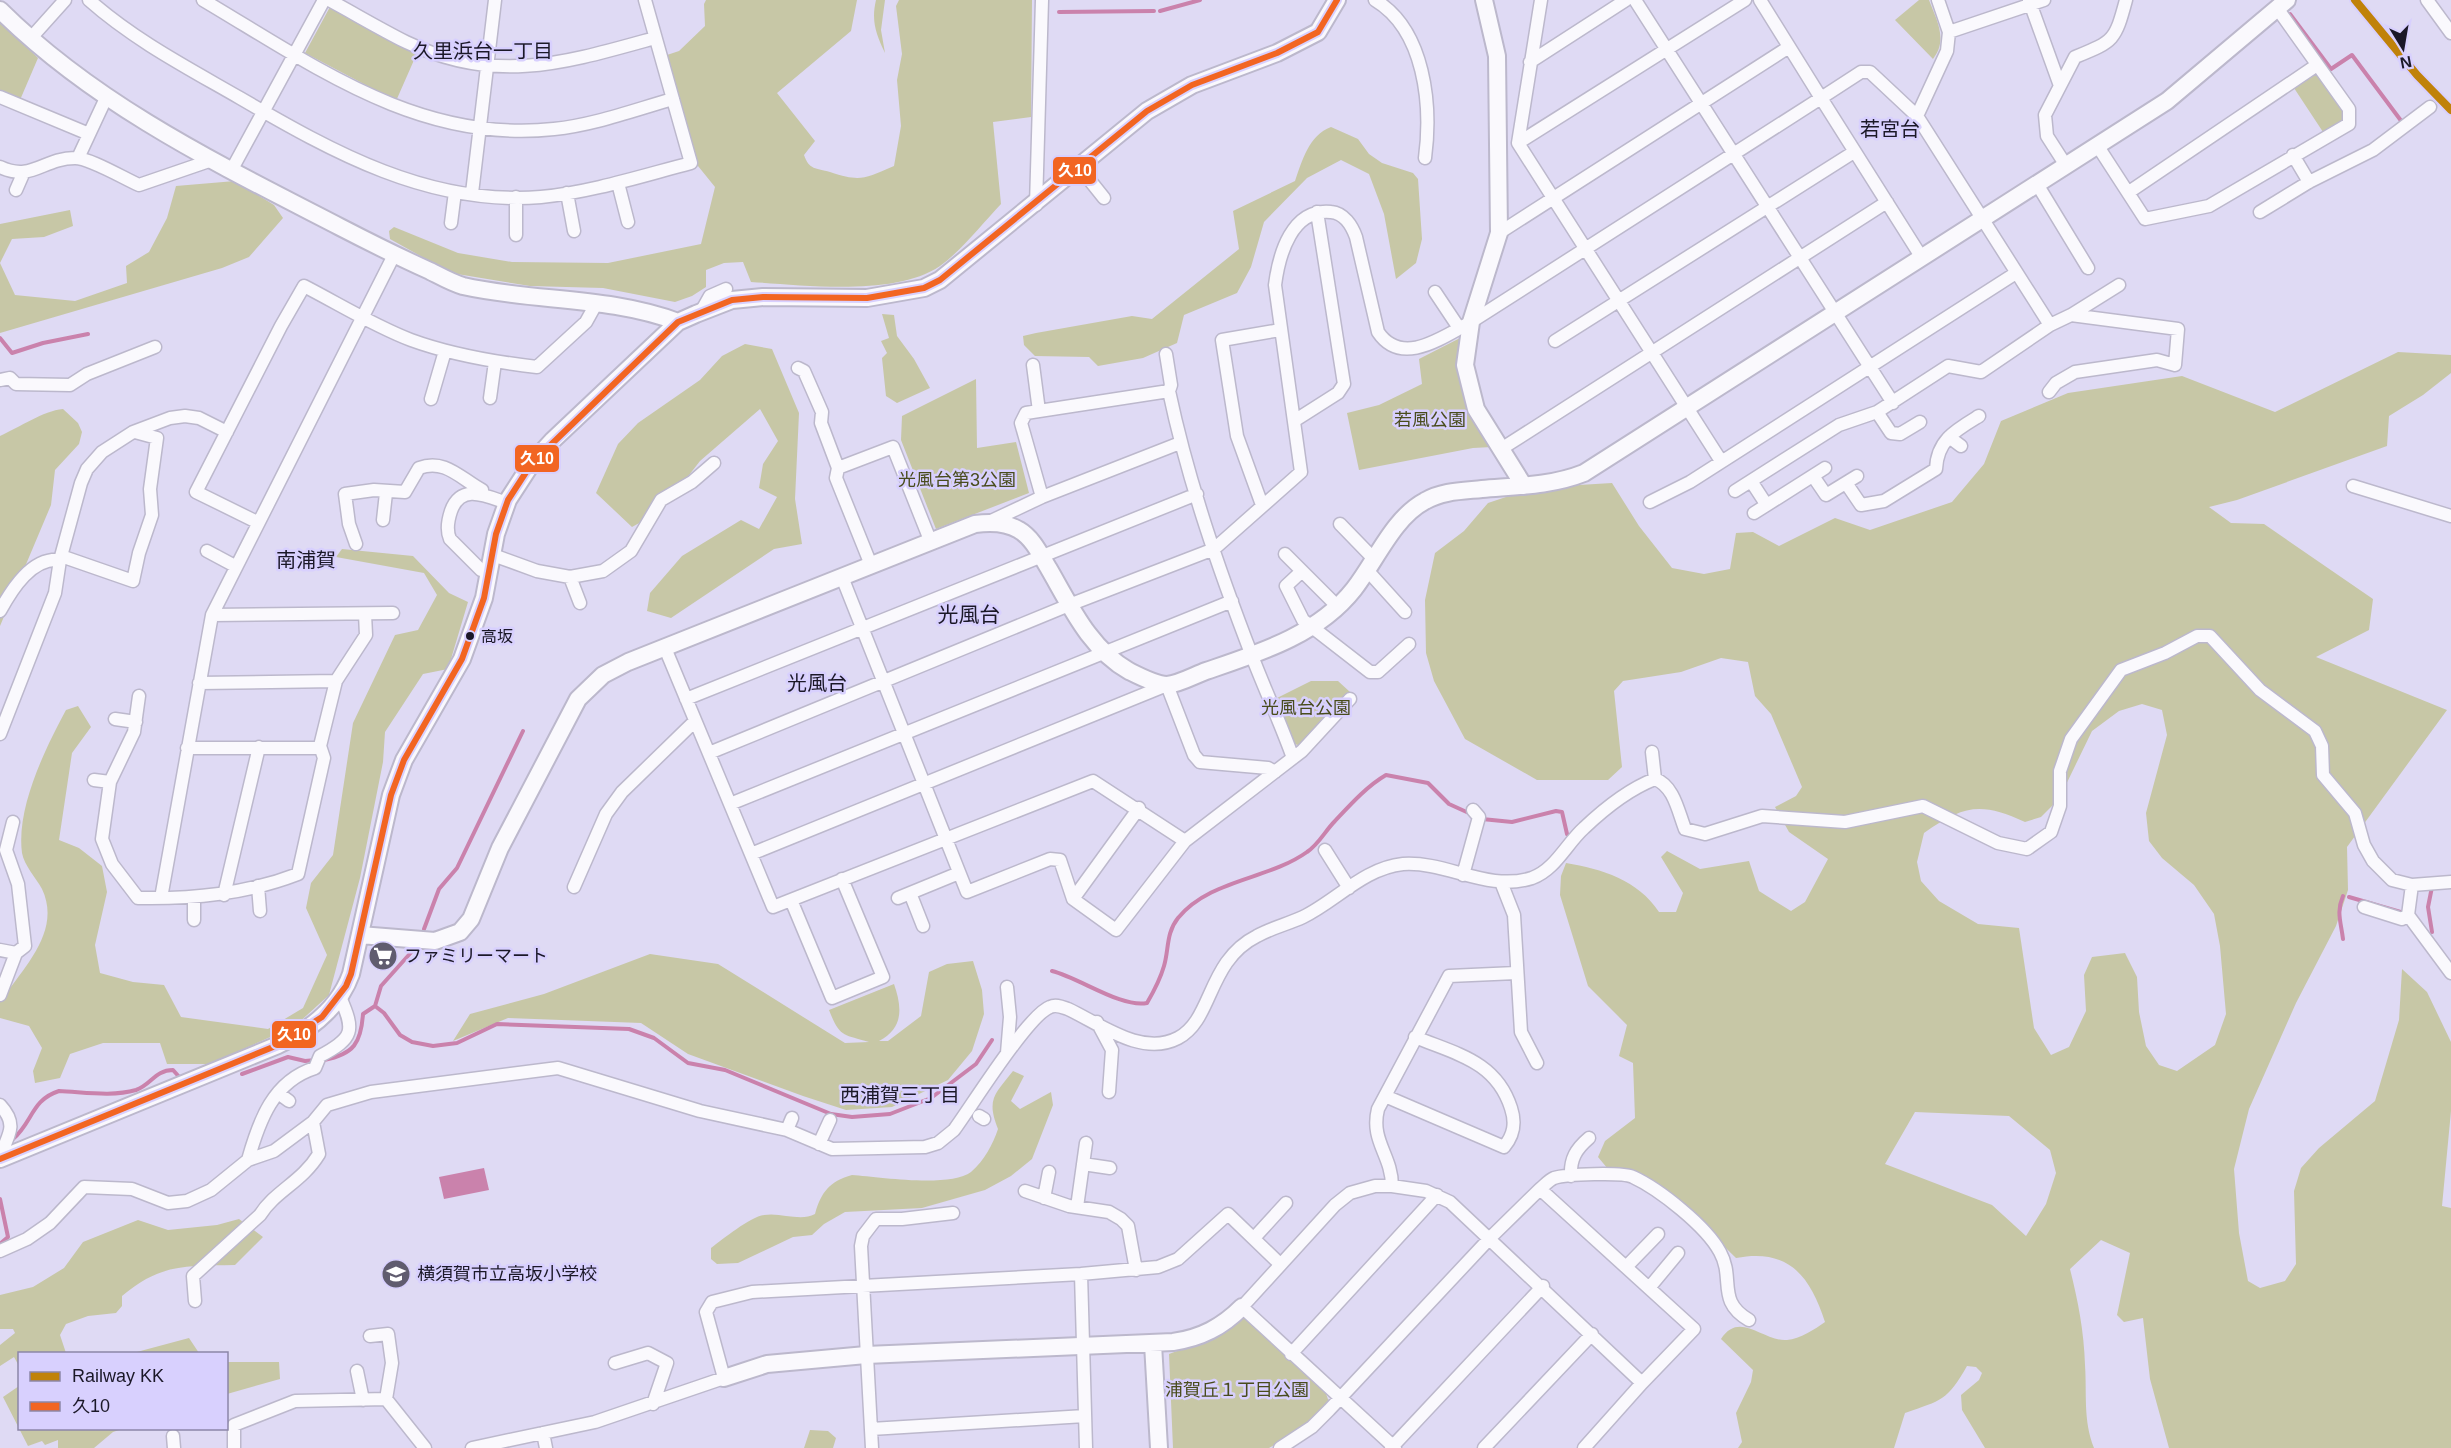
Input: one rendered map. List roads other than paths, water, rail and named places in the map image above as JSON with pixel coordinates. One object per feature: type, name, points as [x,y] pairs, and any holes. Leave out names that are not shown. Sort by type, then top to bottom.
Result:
[{"type":"street","points":[[30,39],[65,0]]},
{"type":"street","points":[[88,0],[111,20],[147,45],[326,147],[409,182],[455,192],[516,197],[567,193],[618,183],[691,163],[645,0]]},
{"type":"street","points":[[202,0],[360,92],[400,110],[446,124],[479,130],[556,129],[673,99]]},
{"type":"street","points":[[231,171],[293,53],[324,0]]},
{"type":"street","points":[[329,0],[406,42],[438,54],[489,67],[540,66],[572,61],[655,38]]},
{"type":"street","points":[[472,193],[489,67],[495,0]]},
{"type":"street","points":[[1036,205],[1042,0]]},
{"type":"street","points":[[2,1155],[286,1041],[308,1029],[329,1011],[340,997],[351,974],[392,795],[404,760],[462,659],[475,628],[507,503],[532,463],[678,322],[732,300],[763,297],[867,298],[924,288],[940,280],[1036,205],[1147,111],[1172,95],[1277,53],[1318,32],[1337,0]]},
{"type":"street","points":[[1375,0],[1386,7],[1410,39],[1419,63],[1428,134],[1425,158]]},
{"type":"street","points":[[1484,0],[1497,56],[1499,233],[1465,325],[1465,365],[1470,394],[1476,409],[1524,486]]},
{"type":"street","points":[[1541,0],[1518,143],[1721,461]]},
{"type":"street","points":[[1530,62],[1626,0]]},
{"type":"street","points":[[1635,0],[1893,403]]},
{"type":"street","points":[[1518,143],[1745,0]]},
{"type":"street","points":[[1760,0],[1922,258]]},
{"type":"street","points":[[1917,116],[1947,51],[1948,32],[1938,0]]},
{"type":"street","points":[[1948,32],[2030,2],[2044,0]]},
{"type":"street","points":[[2065,165],[2047,136],[2045,115],[2074,57],[2108,44],[2118,30],[2126,0]]},
{"type":"street","points":[[2428,0],[2451,33]]},
{"type":"street","points":[[2030,2],[2060,83]]},
{"type":"street","points":[[751,854],[1167,685],[1252,655],[1311,628],[1338,607],[1371,565],[1398,524],[1424,501],[1454,492],[1558,483],[1584,473],[2167,101],[2282,4],[2317,65],[2349,109],[2349,124],[2209,206],[2145,219],[2097,146]]},
{"type":"street","points":[[0,10],[30,39],[106,98],[231,171],[394,255],[461,286],[633,309],[678,322]]},
{"type":"street","points":[[1499,233],[1789,46]]},
{"type":"street","points":[[2129,192],[2317,65]]},
{"type":"street","points":[[709,753],[1070,605],[1215,549],[1301,472],[1275,297],[1277,269],[1286,243],[1299,222],[1308,214],[1335,212],[1353,228],[1375,324],[1388,344],[1404,349],[1421,347],[1465,325],[1861,72],[1870,72],[1917,116],[2049,325]]},
{"type":"street","points":[[0,97],[89,134]]},
{"type":"street","points":[[78,158],[106,98]]},
{"type":"street","points":[[2260,212],[2309,182],[2373,150],[2430,107]]},
{"type":"street","points":[[1555,341],[1854,152]]},
{"type":"street","points":[[2293,155],[2309,182]]},
{"type":"street","points":[[0,167],[23,174],[58,159],[78,158],[139,185],[212,160]]},
{"type":"street","points":[[1080,168],[1104,198]]},
{"type":"street","points":[[16,190],[23,174]]},
{"type":"street","points":[[618,183],[628,222]]},
{"type":"street","points":[[2037,184],[2088,268]]},
{"type":"street","points":[[451,223],[455,192]]},
{"type":"street","points":[[567,193],[574,231]]},
{"type":"street","points":[[516,197],[516,235]]},
{"type":"street","points":[[1501,449],[1799,256],[1887,202]]},
{"type":"street","points":[[1294,421],[1338,393],[1344,384],[1317,212]]},
{"type":"street","points":[[161,898],[212,615],[394,255]]},
{"type":"street","points":[[1650,502],[1721,461],[2016,273]]},
{"type":"street","points":[[1735,491],[1839,424],[1877,412],[1948,366],[1981,372],[2049,325],[2071,315],[2119,285]]},
{"type":"street","points":[[257,522],[196,492],[304,286],[410,339],[445,351],[495,362],[537,367],[586,322],[596,304]]},
{"type":"street","points":[[701,312],[710,296],[726,289]]},
{"type":"street","points":[[1435,292],[1465,325]]},
{"type":"street","points":[[2049,392],[2056,383],[2076,372],[2157,360],[2175,365],[2178,329],[2071,315]]},
{"type":"street","points":[[1262,505],[1237,436],[1222,340],[1280,330]]},
{"type":"street","points":[[0,380],[10,378],[16,384],[70,385],[87,374],[155,347]]},
{"type":"street","points":[[431,399],[445,351]]},
{"type":"street","points":[[1166,354],[1172,385],[1169,391],[1180,443],[1232,601],[1293,758]]},
{"type":"street","points":[[490,398],[495,362]]},
{"type":"street","points":[[1034,365],[1039,411]]},
{"type":"street","points":[[798,368],[804,371],[822,412],[820,423],[838,468],[836,478],[871,565]]},
{"type":"street","points":[[1042,497],[1021,423],[1026,413],[1169,391]]},
{"type":"street","points":[[1877,412],[1891,433],[1900,434],[1920,422]]},
{"type":"street","points":[[1,730],[55,593],[61,558],[81,483],[87,469],[102,452],[133,432],[170,418],[185,416],[198,418],[226,432]]},
{"type":"street","points":[[1861,505],[1884,501],[1936,469],[1936,453],[1955,431],[1979,416]]},
{"type":"street","points":[[0,611],[13,588],[24,576],[51,559],[61,558],[133,581],[139,553],[152,515],[150,489],[157,438],[133,432]]},
{"type":"street","points":[[1949,437],[1961,446]]},
{"type":"street","points":[[360,935],[435,941],[460,932],[471,919],[500,848],[578,699],[603,675],[930,540],[975,524],[988,522],[1042,497],[1180,443]]},
{"type":"street","points":[[838,468],[893,447],[930,540]]},
{"type":"street","points":[[493,555],[537,571],[570,578],[603,571],[631,551],[661,500],[692,482],[714,463]]},
{"type":"street","points":[[356,544],[349,524],[345,494],[374,490],[386,493],[405,492],[419,468],[440,465],[482,490],[482,495]]},
{"type":"street","points":[[1754,513],[1825,468]]},
{"type":"street","points":[[1910,469],[1918,480]]},
{"type":"street","points":[[1813,476],[1826,495],[1857,476]]},
{"type":"street","points":[[1751,481],[1766,504]]},
{"type":"street","points":[[1846,483],[1861,505],[1864,518]]},
{"type":"street","points":[[2353,486],[2451,516]]},
{"type":"street","points":[[489,572],[482,570],[447,534],[448,519],[457,498],[471,492],[507,503]]},
{"type":"street","points":[[383,520],[386,493]]},
{"type":"street","points":[[686,699],[1197,494]]},
{"type":"street","points":[[988,522],[1008,525],[1021,531],[1042,557],[1070,605],[1103,652],[1138,676],[1167,685]]},
{"type":"street","points":[[1340,524],[1405,612]]},
{"type":"street","points":[[207,551],[235,566]]},
{"type":"street","points":[[1285,554],[1338,607]]},
{"type":"street","points":[[1302,571],[1286,586],[1303,620],[1370,672],[1378,672],[1409,644]]},
{"type":"street","points":[[842,577],[967,892],[1050,859],[1060,860],[1073,899],[1116,930],[1185,841],[1293,758],[1328,725],[1350,699]]},
{"type":"street","points":[[570,578],[580,603]]},
{"type":"street","points":[[730,804],[1232,601]]},
{"type":"street","points":[[212,615],[393,613]]},
{"type":"street","points":[[139,696],[134,732],[110,782],[102,839],[112,864],[138,898],[224,895],[298,874],[324,758],[319,747],[336,681],[366,634],[365,614]]},
{"type":"street","points":[[1655,779],[1664,784],[1670,792],[1685,829],[1695,834],[1705,834],[1762,816],[1845,822],[1923,806],[1998,843],[2027,849],[2051,832],[2060,806],[2060,771],[2071,739],[2121,670],[2197,636],[2210,636],[2260,690],[2315,731],[2322,746],[2323,775],[2355,813],[2364,844],[2373,861],[2392,880],[2412,885],[2451,882]]},
{"type":"street","points":[[665,648],[773,907],[1093,781],[1139,808],[1185,841]]},
{"type":"street","points":[[199,683],[336,681]]},
{"type":"street","points":[[1167,685],[1194,756],[1200,762],[1268,768],[1275,772]]},
{"type":"street","points":[[115,719],[136,722]]},
{"type":"street","points":[[574,887],[606,814],[622,792],[695,721]]},
{"type":"street","points":[[224,895],[259,747]]},
{"type":"street","points":[[187,748],[319,747]]},
{"type":"street","points":[[1652,752],[1655,779]]},
{"type":"street","points":[[0,1251],[27,1239],[50,1223],[84,1187],[132,1189],[168,1203],[188,1201],[211,1190],[248,1160],[274,1151],[313,1122],[327,1105],[371,1092],[558,1068],[691,1108],[787,1130],[832,1149],[925,1147],[938,1143],[954,1130],[1028,1026],[1050,1007],[1058,1005],[1139,1043],[1178,1039],[1196,1021],[1220,970],[1241,946],[1256,936],[1303,917],[1366,876],[1402,864],[1424,864],[1463,875],[1501,882],[1540,874],[1584,828],[1638,786],[1655,779]]},
{"type":"street","points":[[94,780],[110,782]]},
{"type":"street","points":[[1073,899],[1139,808]]},
{"type":"street","points":[[1463,875],[1479,817],[1473,810]]},
{"type":"street","points":[[0,995],[16,953],[25,946],[18,884],[6,850],[13,822]]},
{"type":"street","points":[[90,831],[102,839]]},
{"type":"street","points":[[1324,850],[1349,888]]},
{"type":"street","points":[[923,926],[904,896],[959,873]]},
{"type":"street","points":[[791,900],[832,998],[883,977],[842,879]]},
{"type":"street","points":[[1501,882],[1514,915],[1521,1032],[1537,1063]]},
{"type":"street","points":[[2412,885],[2408,915],[2451,973]]},
{"type":"street","points":[[258,886],[260,911]]},
{"type":"street","points":[[194,897],[194,920]]},
{"type":"street","points":[[2364,907],[2402,919],[2408,915]]},
{"type":"street","points":[[0,950],[16,953]]},
{"type":"street","points":[[1392,1186],[1390,1166],[1375,1132],[1378,1109],[1414,1037],[1449,976],[1516,974]]},
{"type":"street","points":[[1007,987],[1010,1017],[1007,1053]]},
{"type":"street","points":[[248,1160],[256,1132],[288,1080],[315,1068],[317,1061],[342,1044],[350,1032],[350,1022],[340,997]]},
{"type":"street","points":[[1097,1022],[1112,1050],[1109,1092]]},
{"type":"street","points":[[1385,1096],[1504,1147],[1514,1129],[1515,1119],[1512,1109],[1496,1077],[1477,1063],[1414,1037]]},
{"type":"street","points":[[278,1093],[290,1101]]},
{"type":"street","points":[[0,1105],[12,1120],[12,1131],[2,1155]]},
{"type":"street","points":[[787,1130],[792,1118]]},
{"type":"street","points":[[819,1144],[830,1120]]},
{"type":"street","points":[[195,1301],[193,1276],[260,1215],[266,1206],[309,1170],[319,1154],[313,1122]]},
{"type":"street","points":[[1571,1176],[1572,1159],[1577,1149],[1589,1138]]},
{"type":"street","points":[[1077,1207],[1086,1143]]},
{"type":"street","points":[[1083,1164],[1110,1168]]},
{"type":"street","points":[[1044,1198],[1049,1172]]},
{"type":"street","points":[[1280,1448],[1312,1428],[1490,1238],[1554,1178],[1631,1176],[1661,1194],[1711,1238],[1721,1254],[1726,1273],[1726,1289],[1734,1311],[1749,1320]]},
{"type":"street","points":[[472,1448],[493,1446],[595,1422],[767,1364],[866,1355],[1153,1344],[1188,1340],[1220,1327],[1242,1307],[1335,1205],[1350,1193],[1375,1186],[1392,1186],[1437,1195],[1450,1202],[1543,1286],[1642,1383]]},
{"type":"street","points":[[1540,1189],[1694,1329],[1584,1448]]},
{"type":"street","points":[[1025,1191],[1077,1207],[1109,1212],[1121,1219],[1128,1226],[1136,1270]]},
{"type":"street","points":[[1291,1354],[1437,1195]]},
{"type":"street","points":[[1254,1238],[1286,1203]]},
{"type":"street","points":[[872,1448],[861,1246],[863,1236],[876,1219],[902,1219],[953,1213]]},
{"type":"street","points":[[724,1378],[706,1312],[712,1302],[752,1292],[863,1284],[1081,1274],[1158,1267],[1178,1259],[1228,1214],[1281,1264]]},
{"type":"street","points":[[1626,1267],[1658,1234]]},
{"type":"street","points":[[1649,1288],[1678,1253]]},
{"type":"street","points":[[1081,1274],[1086,1448]]},
{"type":"street","points":[[1242,1307],[1393,1447],[1543,1286]]},
{"type":"street","points":[[370,1336],[388,1334],[392,1363],[386,1399],[425,1448]]},
{"type":"street","points":[[1484,1448],[1592,1334]]},
{"type":"street","points":[[1153,1344],[1159,1448]]},
{"type":"street","points":[[615,1363],[648,1353],[667,1363],[652,1404]]},
{"type":"street","points":[[357,1371],[363,1400]]},
{"type":"street","points":[[234,1448],[234,1425],[296,1401],[386,1399]]},
{"type":"street","points":[[871,1429],[1085,1416]]},
{"type":"street","points":[[543,1433],[546,1448]]},
{"type":"waterway","points":[[1160,11],[1200,0]]},
{"type":"waterway","points":[[1059,12],[1154,11]]},
{"type":"waterway","points":[[2290,14],[2331,69],[2352,55],[2402,122]]},
{"type":"waterway","points":[[0,338],[12,353],[43,343],[88,334]]},
{"type":"waterway","points":[[424,929],[439,889],[457,868],[523,731]]},
{"type":"waterway","points":[[1052,971],[1113,997],[1125,1001],[1147,1003],[1157,985],[1166,960],[1171,929],[1191,905],[1223,887],[1275,869],[1307,852],[1359,796],[1386,775],[1428,783],[1449,804],[1471,814]]},
{"type":"waterway","points":[[1482,819],[1512,822],[1556,811],[1562,812],[1567,834]]},
{"type":"waterway","points":[[2432,887],[2428,907],[2432,932]]},
{"type":"waterway","points":[[2343,896],[2339,912],[2343,939]]},
{"type":"waterway","points":[[2349,897],[2404,913]]},
{"type":"waterway","points":[[375,1006],[381,986],[415,948]]},
{"type":"waterway","points":[[324,1060],[342,1054],[354,1046],[360,1033],[363,1014],[375,1006],[384,1013],[400,1035],[412,1042],[433,1046],[457,1043],[497,1024],[629,1029],[654,1038],[688,1063],[725,1070],[831,1114],[852,1117],[890,1114],[931,1098],[976,1064],[992,1040]]},
{"type":"waterway","points":[[242,1074],[288,1057],[305,1061],[316,1060]]},
{"type":"waterway","points":[[13,1139],[25,1126],[37,1106],[59,1091],[98,1094],[127,1092],[141,1088],[162,1072],[173,1070],[181,1079]]},
{"type":"waterway","points":[[0,1199],[8,1237],[0,1244]]},
{"type":"rail line","name":"KK","points":[[2355,0],[2417,75],[2451,110]]},
{"type":"place","name":"高坂","points":[[470,636]]},
{"type":"place","name":"ファミリーマート","points":[[383,956]]},
{"type":"place","name":"横須賀市立高坂小学校","points":[[396,1274]]},
{"type":"district","name":"久里浜台一丁目","points":[[483,51]]},
{"type":"district","name":"若宮台","points":[[1890,129]]},
{"type":"district","name":"南浦賀","points":[[306,560]]},
{"type":"district","name":"光風台","points":[[969,615]]},
{"type":"district","name":"光風台","points":[[817,683]]},
{"type":"district","name":"西浦賀三丁目","points":[[900,1095]]},
{"type":"park label","name":"若風公園","points":[[1430,420]]},
{"type":"park label","name":"光風台第3公園","points":[[957,480]]},
{"type":"park label","name":"光風台公園","points":[[1306,708]]},
{"type":"park label","name":"浦賀丘１丁目公園","points":[[1237,1390]]}]
